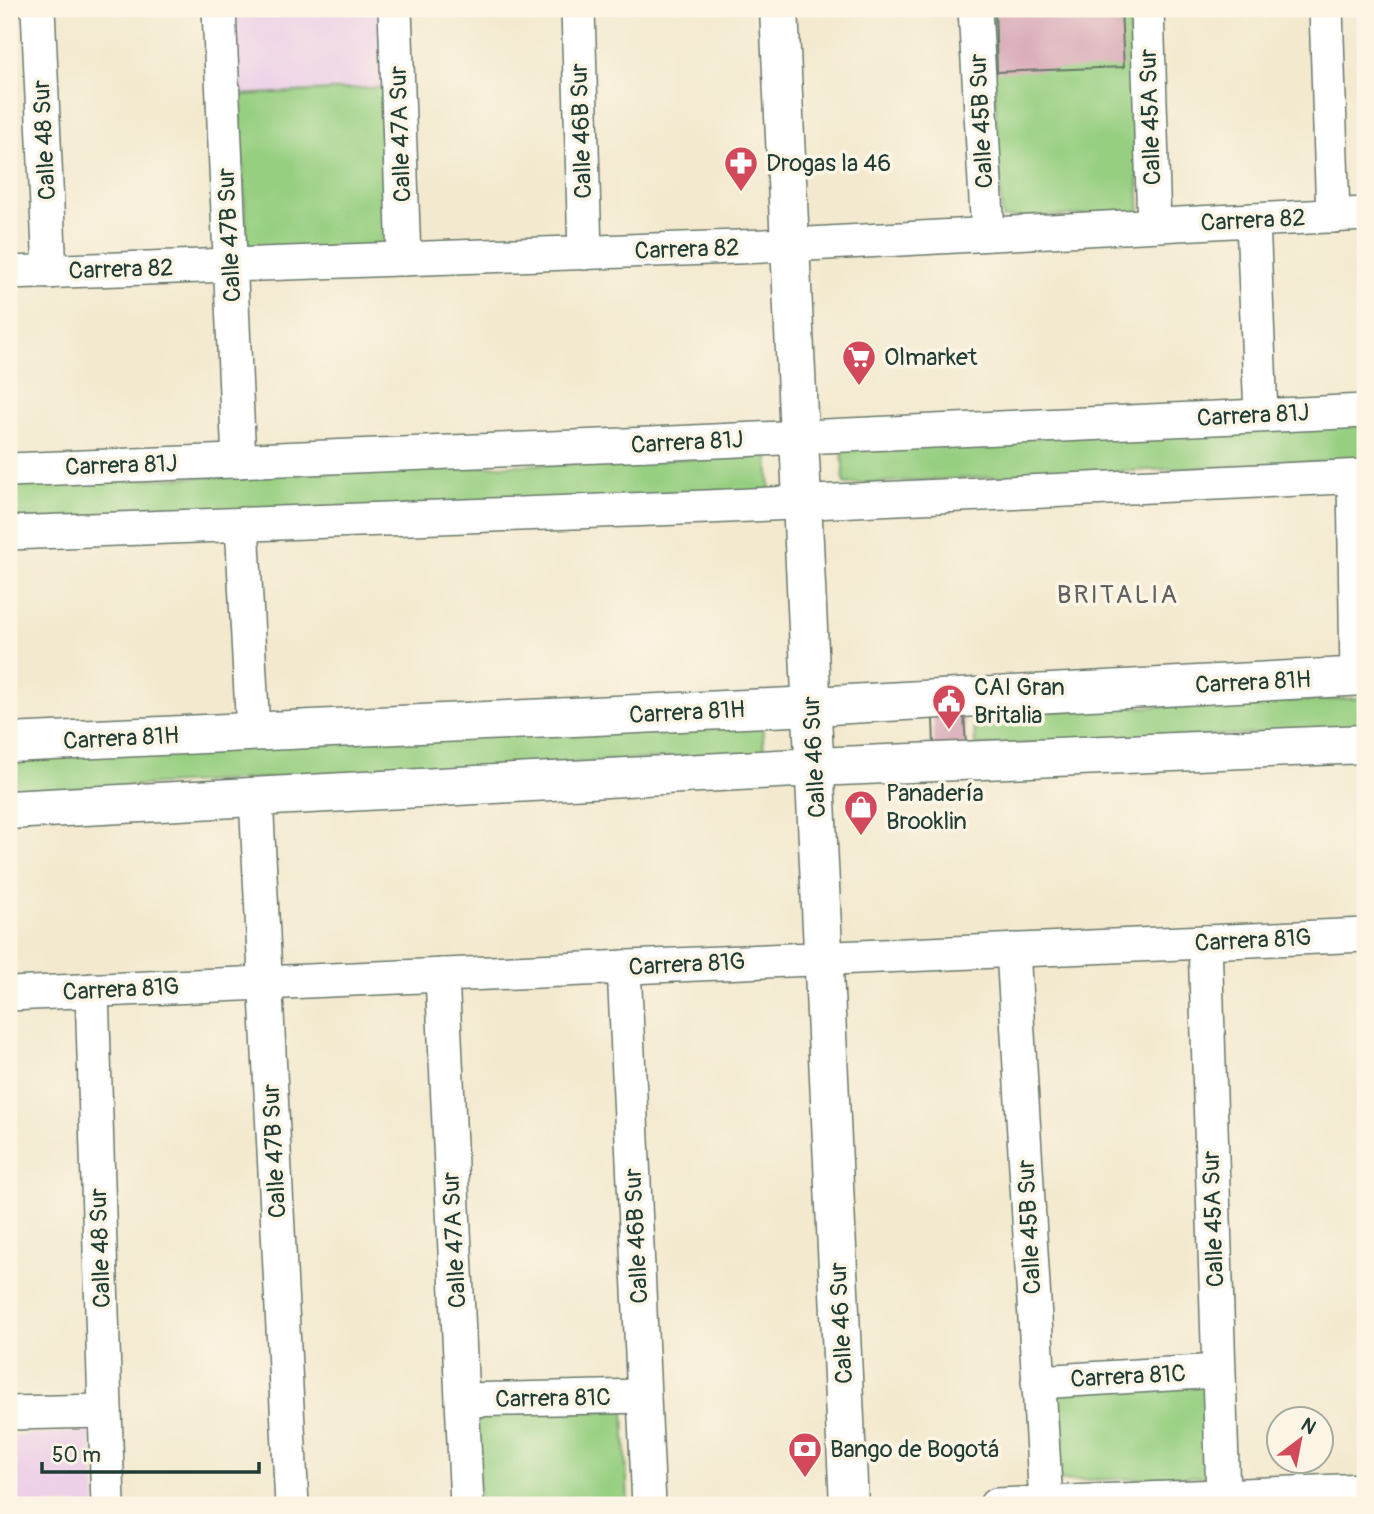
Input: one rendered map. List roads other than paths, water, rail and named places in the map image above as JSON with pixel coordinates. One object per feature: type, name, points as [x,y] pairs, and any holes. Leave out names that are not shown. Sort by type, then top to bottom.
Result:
[{"type":"street","name":"Calle 48 Sur","points":[[38,9],[50,272]]},
{"type":"street","name":"Calle 47B Sur","points":[[219,9],[239,461]]},
{"type":"street","name":"Calle 47A Sur","points":[[396,9],[404,259]]},
{"type":"street","name":"Calle 46B Sur","points":[[578,9],[585,253]]},
{"type":"street","name":"Calle 46 Sur","points":[[779,9],[849,1505]]},
{"type":"street","name":"Calle 45B Sur","points":[[975,9],[988,234]]},
{"type":"street","name":"Calle 45A Sur","points":[[1147,9],[1154,225]]},
{"type":"street","points":[[1326,9],[1349,215]]},
{"type":"street","name":"Carrera 82","points":[[9,273],[790,245],[1349,215]]},
{"type":"street","points":[[1253,220],[1261,415]]},
{"type":"street","name":"Carrera 81J","points":[[9,470],[1365,411]]},
{"type":"street","points":[[9,533],[1360,477],[1361,677]]},
{"type":"street","points":[[242,524],[253,732]]},
{"type":"street","name":"Carrera 81H","points":[[9,743],[812,706],[1361,677]]},
{"type":"street","points":[[9,810],[815,767],[1365,744]]},
{"type":"street","name":"Calle 47B Sur","points":[[256,797],[292,1505]]},
{"type":"street","name":"Carrera 81G","points":[[9,994],[1365,934]]},
{"type":"street","name":"Calle 45A Sur","points":[[1205,942],[1223,1496]]},
{"type":"street","name":"Calle 45B Sur","points":[[1013,950],[1046,1503]]},
{"type":"street","name":"Calle 46B Sur","points":[[624,967],[649,1505]]},
{"type":"street","name":"Calle 47A Sur","points":[[442,975],[467,1505]]},
{"type":"street","name":"Calle 48 Sur","points":[[92,990],[108,1505]]},
{"type":"street","name":"Carrera 81C","points":[[1038,1382],[1218,1371]]},
{"type":"street","name":"Carrera 81C","points":[[462,1400],[644,1396]]},
{"type":"street","points":[[9,1413],[105,1411]]},
{"type":"street","points":[[996,1505],[1365,1490]]},
{"type":"place","name":"Drogas la 46","points":[[741,193]]},
{"type":"place","name":"Olmarket","points":[[859,387]]},
{"type":"place","name":"CAI Gran Britalia","points":[[949,731]]},
{"type":"place","name":"Panadería Brooklin","points":[[861,837]]},
{"type":"place","name":"Bango de Bogotá","points":[[805,1479]]},
{"type":"district","name":"BRITALIA","points":[[1118,594]]}]
